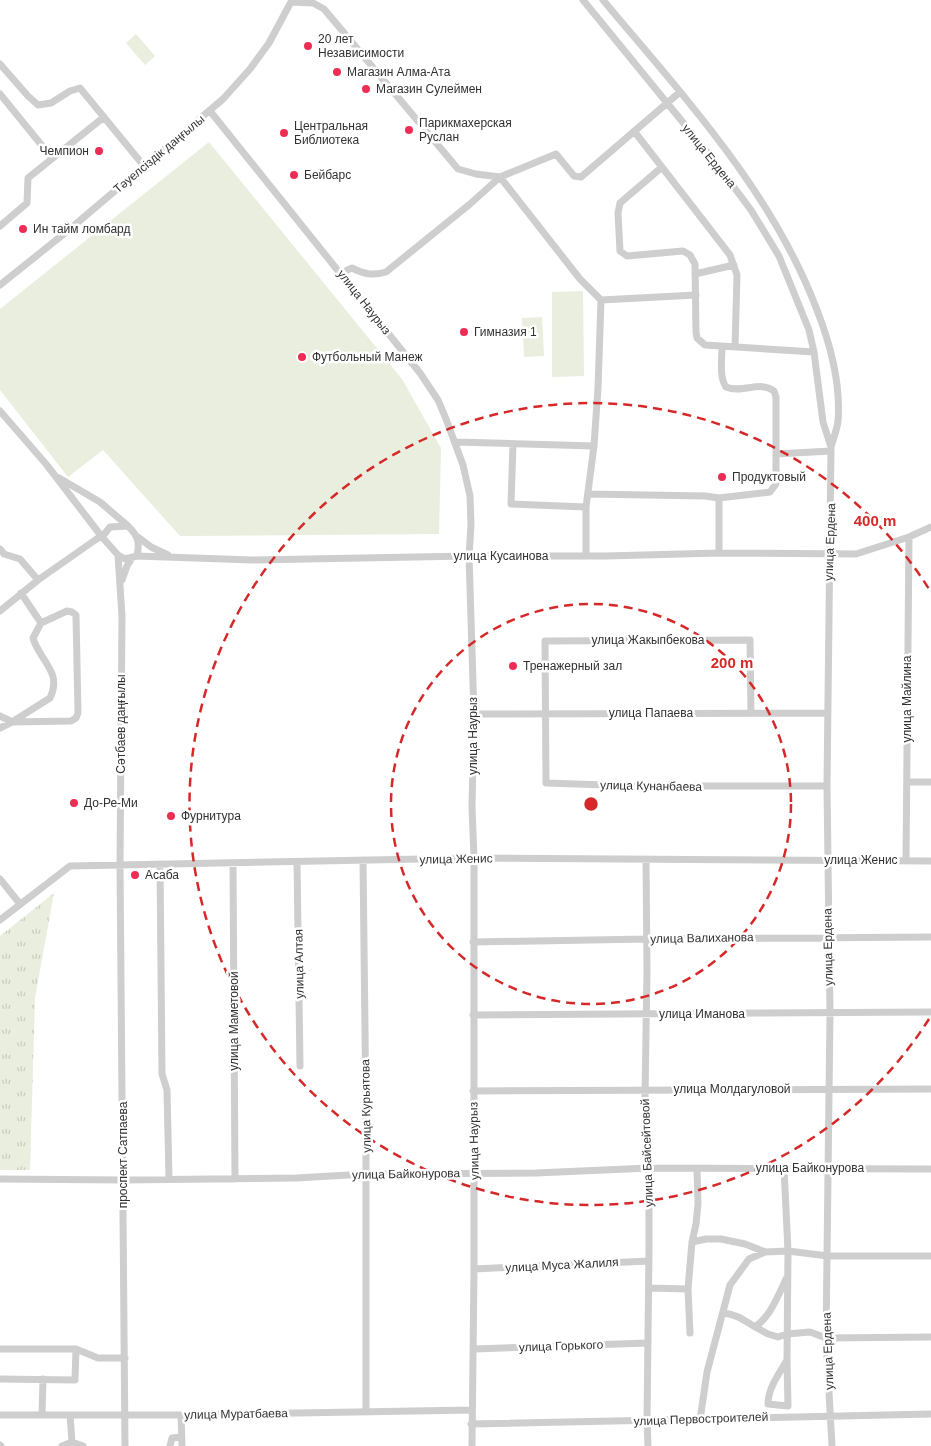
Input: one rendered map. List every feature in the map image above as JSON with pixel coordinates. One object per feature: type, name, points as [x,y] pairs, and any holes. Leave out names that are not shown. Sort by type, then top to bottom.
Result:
[{"type":"street","name":"улица Ердена","points":[[583,0],[712,158],[751,210],[779,256],[809,330],[814,352],[823,422],[831,449]]},
{"type":"street","name":"улица Ердена","points":[[603,0],[724,147],[762,201],[809,288],[830,347],[836,375],[838,422],[831,449],[827,786],[830,1013],[826,1338],[832,1446]]},
{"type":"street","points":[[292,1],[313,3],[324,9],[458,169],[476,174],[500,177],[580,279],[601,300],[594,446],[586,507],[586,556]]},
{"type":"street","name":"Тәуелсіздік даңғылы","points":[[0,285],[70,229],[210,111],[250,70],[270,43],[292,1]]},
{"type":"street","points":[[0,64],[28,96],[38,104],[51,103],[70,91],[80,88],[144,166]]},
{"type":"street","points":[[341,273],[352,268],[366,274],[376,275],[386,272],[470,204],[500,177],[556,154],[574,176],[581,177],[680,92]]},
{"type":"street","points":[[0,94],[52,158]]},
{"type":"street","name":"улица Наурыз","points":[[210,111],[420,373],[438,400],[456,442],[470,496],[469,556],[474,714],[472,807],[474,858],[473,1091],[475,1173],[472,1446]]},
{"type":"street","points":[[0,226],[27,203],[28,178],[104,117]]},
{"type":"street","points":[[634,131],[730,255],[737,276],[735,347]]},
{"type":"street","points":[[662,167],[620,203],[618,212],[620,251],[627,256],[687,252],[695,264],[697,338],[705,345],[814,352]]},
{"type":"street","points":[[695,274],[734,265]]},
{"type":"street","points":[[601,300],[696,295]]},
{"type":"street","points":[[588,494],[705,496],[719,498],[770,492],[776,484],[776,397],[774,392],[765,386],[736,390],[726,388],[722,375],[722,347]]},
{"type":"street","points":[[0,411],[118,555],[125,558],[135,557]]},
{"type":"street","points":[[456,442],[594,446]]},
{"type":"street","points":[[513,444],[511,504],[586,507]]},
{"type":"street","points":[[776,454],[831,449]]},
{"type":"street","points":[[54,475],[100,502],[151,547],[173,557]]},
{"type":"street","points":[[719,498],[719,553]]},
{"type":"street","points":[[0,612],[38,580],[102,537],[110,527],[128,526]]},
{"type":"street","name":"улица Кусаинова","points":[[135,557],[252,560],[719,553],[856,554],[909,537],[931,527]]},
{"type":"street","points":[[121,583],[127,566],[135,557],[139,548],[138,537]]},
{"type":"street","name":"улица Майлина","points":[[906,861],[909,537]]},
{"type":"street","points":[[0,549],[4,554],[20,559],[38,580]]},
{"type":"street","points":[[118,555],[121,583]]},
{"type":"street","name":"Сәтбаев даңғылы","points":[[120,865],[121,583]]},
{"type":"street","points":[[22,593],[41,623]]},
{"type":"street","points":[[0,716],[12,722],[71,721],[76,718],[78,713],[76,616],[72,612],[67,611],[41,623],[33,638],[36,648],[53,672],[53,692],[50,698],[12,722],[0,728]]},
{"type":"street","name":"улица Жакыпбекова","points":[[546,714],[545,643],[548,640],[663,641],[748,639],[750,642],[751,713]]},
{"type":"street","name":"улица Папаева","points":[[474,714],[828,713]]},
{"type":"street","name":"улица Кунанбаева","points":[[546,714],[546,784],[827,786]]},
{"type":"street","points":[[907,782],[931,782]]},
{"type":"street","name":"улица Женис","points":[[0,920],[70,866],[474,858],[931,861]]},
{"type":"street","name":"улица Байсейтовой","points":[[646,859],[646,1090],[649,1168],[648,1446]]},
{"type":"street","name":"улица Курьятова","points":[[363,860],[366,1411]]},
{"type":"street","name":"улица Алтая","points":[[298,862],[300,1066]]},
{"type":"street","name":"улица Маметовой","points":[[233,863],[236,1179]]},
{"type":"street","points":[[160,864],[162,1074],[168,1090],[169,1180]]},
{"type":"street","name":"проспект Сатпаева","points":[[120,865],[125,1446]]},
{"type":"street","points":[[0,879],[20,904]]},
{"type":"street","name":"улица Валиханова","points":[[473,942],[931,937]]},
{"type":"street","name":"улица Иманова","points":[[473,1015],[931,1012]]},
{"type":"street","name":"улица Молдагуловой","points":[[473,1091],[931,1089]]},
{"type":"street","name":"улица Байконурова","points":[[0,1179],[236,1179],[366,1174],[536,1173],[649,1168],[931,1169]]},
{"type":"street","points":[[690,1333],[688,1289],[692,1242],[698,1204],[697,1168]]},
{"type":"street","points":[[784,1168],[788,1251],[788,1406],[768,1404],[771,1388],[787,1360]]},
{"type":"street","points":[[692,1242],[706,1239],[722,1239],[745,1244],[765,1252]]},
{"type":"street","points":[[700,1420],[707,1372],[730,1285],[749,1259],[765,1252],[788,1251],[828,1256],[931,1256]]},
{"type":"street","name":"улица Муса Жалиля","points":[[474,1268],[649,1261]]},
{"type":"street","points":[[755,1328],[762,1323],[776,1301],[788,1275]]},
{"type":"street","points":[[649,1288],[688,1289]]},
{"type":"street","points":[[723,1313],[732,1314],[755,1328],[778,1337],[810,1332],[826,1338],[931,1337]]},
{"type":"street","name":"улица Горького","points":[[474,1349],[648,1343]]},
{"type":"street","points":[[0,1348],[76,1349],[98,1358],[125,1358]]},
{"type":"street","points":[[0,1379],[75,1380],[76,1349]]},
{"type":"street","points":[[42,1415],[43,1380]]},
{"type":"street","name":"улица Муратбаева","points":[[0,1415],[181,1415],[471,1410]]},
{"type":"street","name":"улица Первостроителей","points":[[471,1424],[931,1414]]},
{"type":"street","points":[[70,1415],[72,1442]]},
{"type":"street","points":[[181,1415],[182,1446]]},
{"type":"street","points":[[170,1446],[172,1438],[181,1437]]},
{"type":"street","points":[[62,1446],[72,1442],[83,1446]]},
{"type":"green space","points":[[136,34],[155,56],[145,65],[126,43]]},
{"type":"green space","points":[[209,142],[402,379],[441,448],[439,534],[180,536],[103,450],[68,477],[0,390],[0,309]]},
{"type":"green space","points":[[583,291],[584,376],[552,377],[552,292]]},
{"type":"green space","points":[[542,317],[544,356],[524,357],[522,318]]},
{"type":"green space","points":[[54,893],[35,998],[30,1170],[0,1170],[0,936]]},
{"type":"place","name":"20 лет Независимости","points":[[308,46]]},
{"type":"place","name":"Магазин Алма-Ата","points":[[337,72]]},
{"type":"place","name":"Магазин Сулеймен","points":[[366,89]]},
{"type":"place","name":"Парикмахерская Руслан","points":[[409,130]]},
{"type":"place","name":"Центральная Библиотека","points":[[284,133]]},
{"type":"place","name":"Чемпион","points":[[99,151]]},
{"type":"place","name":"Бейбарс","points":[[294,175]]},
{"type":"place","name":"Ин тайм ломбард","points":[[23,229]]},
{"type":"place","name":"Гимназия 1","points":[[464,332]]},
{"type":"place","name":"Футбольный Манеж","points":[[302,357]]},
{"type":"place","name":"Продуктовый","points":[[722,477]]},
{"type":"place","name":"Тренажерный зал","points":[[513,666]]},
{"type":"place","name":"До-Ре-Ми","points":[[74,803]]},
{"type":"place","name":"Фурнитура","points":[[171,816]]},
{"type":"place","name":"Асаба","points":[[135,875]]}]
